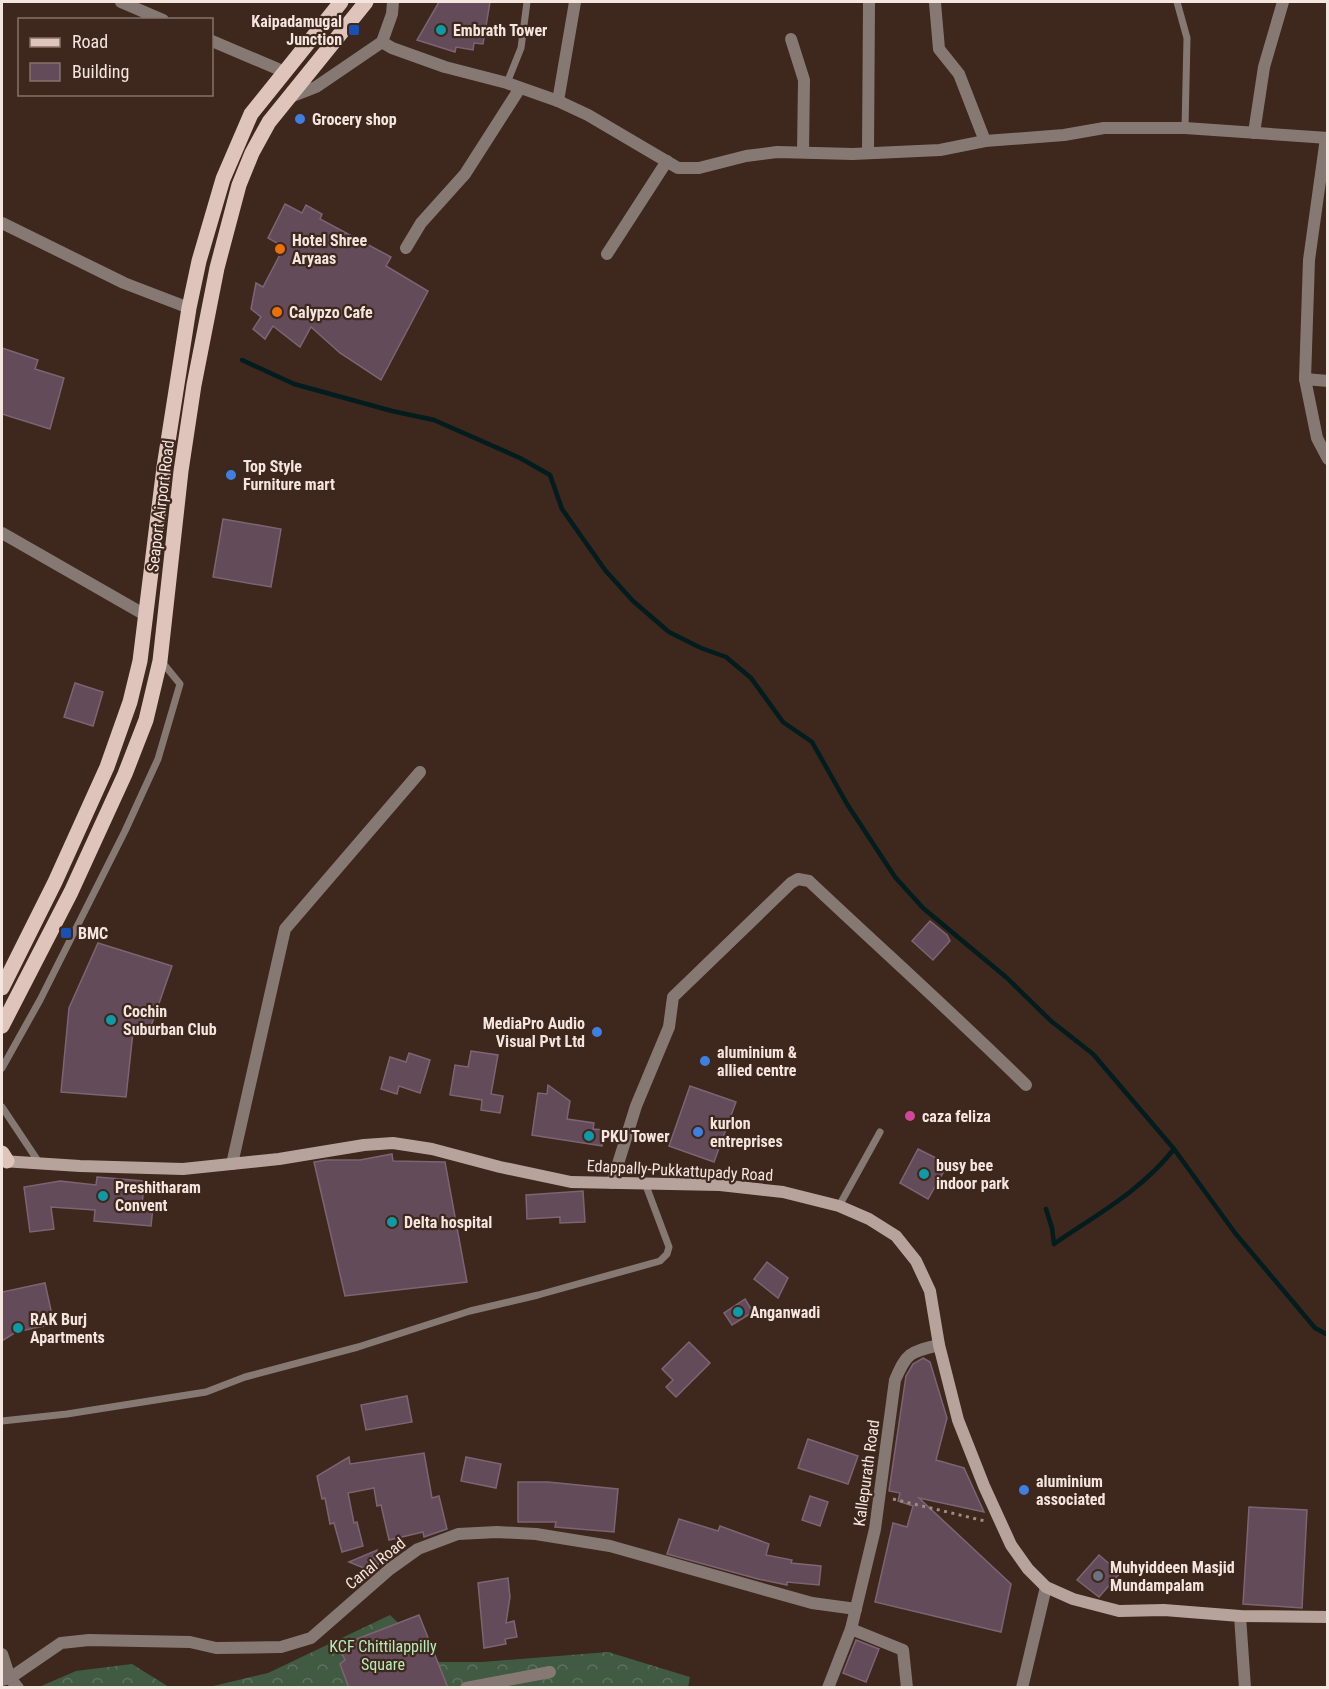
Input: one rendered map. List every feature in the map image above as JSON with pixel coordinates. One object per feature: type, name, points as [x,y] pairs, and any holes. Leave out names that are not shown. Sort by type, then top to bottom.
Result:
[{"type":"main road","name":"Seaport Airport Road","points":[[2,988],[55,882],[107,767],[130,702],[141,661],[164,467],[189,308],[199,261],[223,179],[252,114],[341,2]]},
{"type":"main road","name":"Seaport Airport Road","points":[[2,1026],[71,892],[146,720],[160,661],[181,471],[194,385],[217,268],[239,185],[252,153],[269,122],[366,2]]},
{"type":"main road","name":"Edappally-Pukkattupady Road","points":[[3,1158],[40,1164],[183,1169],[279,1159],[364,1144],[411,1144],[500,1167],[571,1182],[720,1185],[783,1192],[839,1206],[868,1219],[896,1236],[916,1261],[930,1291],[939,1345],[958,1420],[1011,1545],[1028,1569],[1046,1587],[1073,1599],[1119,1611],[1164,1610],[1240,1616],[1328,1617]]},
{"type":"street","points":[[121,2],[158,18]]},
{"type":"street","points":[[287,99],[316,87],[382,42],[392,14],[393,2]]},
{"type":"street","points":[[558,101],[575,2]]},
{"type":"street","points":[[868,153],[869,2]]},
{"type":"street","points":[[1254,133],[1264,67],[1283,2]]},
{"type":"street","points":[[934,3],[939,49],[959,74],[985,141]]},
{"type":"street","points":[[791,39],[804,80],[803,152]]},
{"type":"street","points":[[213,40],[285,72]]},
{"type":"street","points":[[382,42],[445,67],[507,83],[558,101],[588,115],[678,168],[699,168],[746,156],[777,152],[868,153],[940,150],[985,141],[1064,135],[1104,128],[1185,128],[1327,138],[1309,260],[1305,379],[1317,438],[1328,459]]},
{"type":"street","points":[[406,248],[421,223],[465,174],[520,88]]},
{"type":"street","points":[[607,254],[666,161]]},
{"type":"street","points":[[2,223],[123,283],[189,308]]},
{"type":"street","points":[[1305,379],[1328,381]]},
{"type":"street","points":[[2,533],[147,616]]},
{"type":"street","points":[[232,1164],[285,929],[420,772]]},
{"type":"street","points":[[612,1183],[636,1106],[669,1027],[673,997],[791,883],[798,879],[809,881],[1026,1084]]},
{"type":"street","name":"Kallepurath Road","points":[[828,1688],[856,1609],[875,1529],[895,1380],[902,1365],[912,1352],[939,1345]]},
{"type":"street","name":"Canal Road","points":[[10,1682],[62,1643],[90,1640],[190,1642],[216,1648],[281,1647],[311,1638],[390,1569],[418,1549],[458,1534],[497,1532],[536,1534],[610,1546],[812,1603],[856,1609]]},
{"type":"street","points":[[1022,1688],[1046,1587]]},
{"type":"street","points":[[1240,1616],[1245,1688]]},
{"type":"street","points":[[850,1629],[903,1650],[907,1688]]},
{"type":"street","points":[[2,1654],[10,1682]]},
{"type":"street","points":[[466,1688],[550,1672]]},
{"type":"lane","points":[[507,83],[521,48],[527,2]]},
{"type":"lane","points":[[1178,2],[1187,38],[1185,128]]},
{"type":"lane","points":[[2,1068],[40,1000],[125,831],[158,759],[180,684],[160,661]]},
{"type":"lane","points":[[2,1107],[40,1164]]},
{"type":"lane","points":[[839,1206],[880,1132]]},
{"type":"lane","points":[[2,1420],[67,1414],[206,1392],[245,1377],[358,1347],[470,1311],[538,1295],[660,1261],[667,1254],[669,1247],[645,1183]]},
{"type":"path","points":[[879,1495],[983,1521],[999,1520]]},
{"type":"green space","name":"KCF Chittilappilly Square","points":[[390,1615],[439,1662],[482,1662],[608,1652],[690,1677],[688,1688],[205,1688],[268,1673]]},
{"type":"green space","points":[[132,1664],[169,1687],[39,1687],[76,1671]]},
{"type":"building","points":[[439,2],[490,2],[483,44],[474,43],[473,50],[456,47],[455,52],[417,40]]},
{"type":"building","points":[[285,204],[302,213],[306,205],[322,214],[320,219],[391,257],[386,266],[428,291],[381,380],[340,353],[311,327],[300,347],[273,326],[265,339],[253,329],[261,317],[251,309],[256,283],[263,287],[284,247],[268,238]]},
{"type":"building","points":[[2,348],[38,360],[35,369],[64,378],[50,429],[2,414]]},
{"type":"building","points":[[223,519],[281,529],[271,587],[213,577]]},
{"type":"building","points":[[75,683],[103,692],[93,726],[64,717]]},
{"type":"building","points":[[930,921],[947,935],[950,941],[933,960],[912,941]]},
{"type":"building","name":"Cochin Suburban Club","points":[[98,943],[172,966],[148,1035],[133,1032],[126,1097],[61,1092],[69,1008]]},
{"type":"building","points":[[471,1051],[498,1055],[491,1094],[503,1096],[500,1113],[481,1110],[482,1100],[450,1095],[455,1065],[468,1067]]},
{"type":"building","points":[[409,1053],[430,1060],[420,1093],[399,1086],[397,1094],[381,1089],[390,1057],[406,1062]]},
{"type":"building","points":[[548,1085],[570,1101],[567,1119],[594,1123],[593,1129],[604,1130],[602,1146],[532,1135],[538,1093],[547,1094]]},
{"type":"building","points":[[690,1086],[736,1102],[714,1162],[669,1146]]},
{"type":"building","name":"busy bee indoor park","points":[[918,1149],[948,1164],[928,1199],[900,1183]]},
{"type":"building","name":"Delta hospital","points":[[392,1154],[393,1161],[445,1162],[467,1282],[345,1296],[314,1162],[360,1160]]},
{"type":"building","name":"Preshitharam Convent","points":[[97,1177],[144,1181],[142,1207],[153,1207],[151,1226],[94,1221],[95,1210],[51,1207],[54,1229],[30,1232],[24,1187],[60,1181],[96,1185]]},
{"type":"building","points":[[583,1191],[585,1222],[560,1223],[560,1217],[527,1219],[526,1195]]},
{"type":"building","points":[[767,1262],[788,1278],[778,1298],[754,1279]]},
{"type":"building","name":"RAK Burj Apartments","points":[[45,1283],[54,1324],[16,1332],[2,1341],[2,1292]]},
{"type":"building","name":"Anganwadi","points":[[745,1299],[753,1312],[732,1325],[724,1313]]},
{"type":"building","points":[[689,1342],[710,1363],[676,1397],[666,1387],[673,1380],[662,1369]]},
{"type":"building","points":[[923,1358],[930,1362],[947,1418],[936,1460],[964,1468],[984,1512],[919,1498],[1011,1584],[1001,1632],[875,1602],[893,1523],[907,1527],[913,1506],[898,1501],[900,1493],[889,1491],[906,1376],[913,1364]]},
{"type":"building","points":[[407,1396],[412,1422],[366,1430],[361,1405]]},
{"type":"building","points":[[808,1439],[858,1456],[848,1484],[798,1468]]},
{"type":"building","points":[[424,1453],[432,1498],[439,1496],[447,1529],[424,1537],[423,1532],[389,1540],[381,1505],[377,1506],[374,1488],[348,1493],[354,1523],[357,1522],[363,1546],[342,1552],[334,1523],[330,1524],[325,1498],[322,1499],[317,1476],[349,1457],[350,1464]]},
{"type":"building","points":[[466,1457],[501,1464],[496,1488],[461,1481]]},
{"type":"building","points":[[518,1482],[548,1482],[618,1489],[614,1532],[555,1527],[556,1522],[518,1522]]},
{"type":"building","points":[[810,1496],[828,1502],[820,1526],[802,1520]]},
{"type":"building","points":[[1249,1507],[1307,1510],[1302,1608],[1243,1604]]},
{"type":"building","points":[[679,1519],[718,1531],[720,1526],[769,1544],[766,1555],[792,1560],[791,1563],[821,1566],[819,1585],[787,1582],[787,1585],[667,1554]]},
{"type":"building","points":[[377,1550],[374,1559],[379,1561],[374,1572],[349,1562]]},
{"type":"building","name":"Muhyiddeen Masjid Mundampalam","points":[[1099,1555],[1120,1573],[1099,1597],[1077,1580]]},
{"type":"building","points":[[508,1578],[510,1597],[506,1623],[514,1621],[517,1637],[505,1639],[506,1644],[484,1648],[478,1583]]},
{"type":"building","points":[[419,1615],[448,1688],[349,1688],[340,1664],[345,1660],[339,1646]]},
{"type":"building","points":[[856,1640],[879,1649],[866,1682],[843,1673]]},
{"type":"waterway","points":[[242,360],[294,384],[434,420],[520,458],[550,475],[562,509],[605,570],[633,601],[669,632],[726,657],[751,678],[783,722],[812,742],[847,804],[895,877],[923,908],[1007,978],[1051,1021],[1093,1054],[1174,1149],[1148,1177],[1133,1189],[1054,1244],[1046,1209]]},
{"type":"waterway","points":[[1174,1149],[1235,1233],[1315,1328],[1328,1335]]},
{"type":"place","name":"Kaipadamugal Junction","points":[[354,30]]},
{"type":"place","name":"Embrath Tower","points":[[441,30]]},
{"type":"place","name":"Grocery shop","points":[[300,119]]},
{"type":"place","name":"Hotel Shree Aryaas","points":[[280,249]]},
{"type":"place","name":"Calypzo Cafe","points":[[277,312]]},
{"type":"place","name":"Top Style Furniture mart","points":[[231,475]]},
{"type":"place","name":"BMC","points":[[66,933]]},
{"type":"place","name":"Cochin Suburban Club","points":[[111,1020]]},
{"type":"place","name":"MediaPro Audio Visual Pvt Ltd","points":[[597,1032]]},
{"type":"place","name":"aluminium & allied centre","points":[[705,1061]]},
{"type":"place","name":"caza feliza","points":[[910,1116]]},
{"type":"place","name":"kurlon entreprises","points":[[698,1132]]},
{"type":"place","name":"PKU Tower","points":[[589,1136]]},
{"type":"place","name":"busy bee indoor park","points":[[924,1174]]},
{"type":"place","name":"Preshitharam Convent","points":[[103,1196]]},
{"type":"place","name":"Delta hospital","points":[[392,1222]]},
{"type":"place","name":"Anganwadi","points":[[738,1312]]},
{"type":"place","name":"RAK Burj Apartments","points":[[18,1328]]},
{"type":"place","name":"aluminium associated","points":[[1024,1490]]},
{"type":"place","name":"Muhyiddeen Masjid Mundampalam","points":[[1098,1576]]}]
